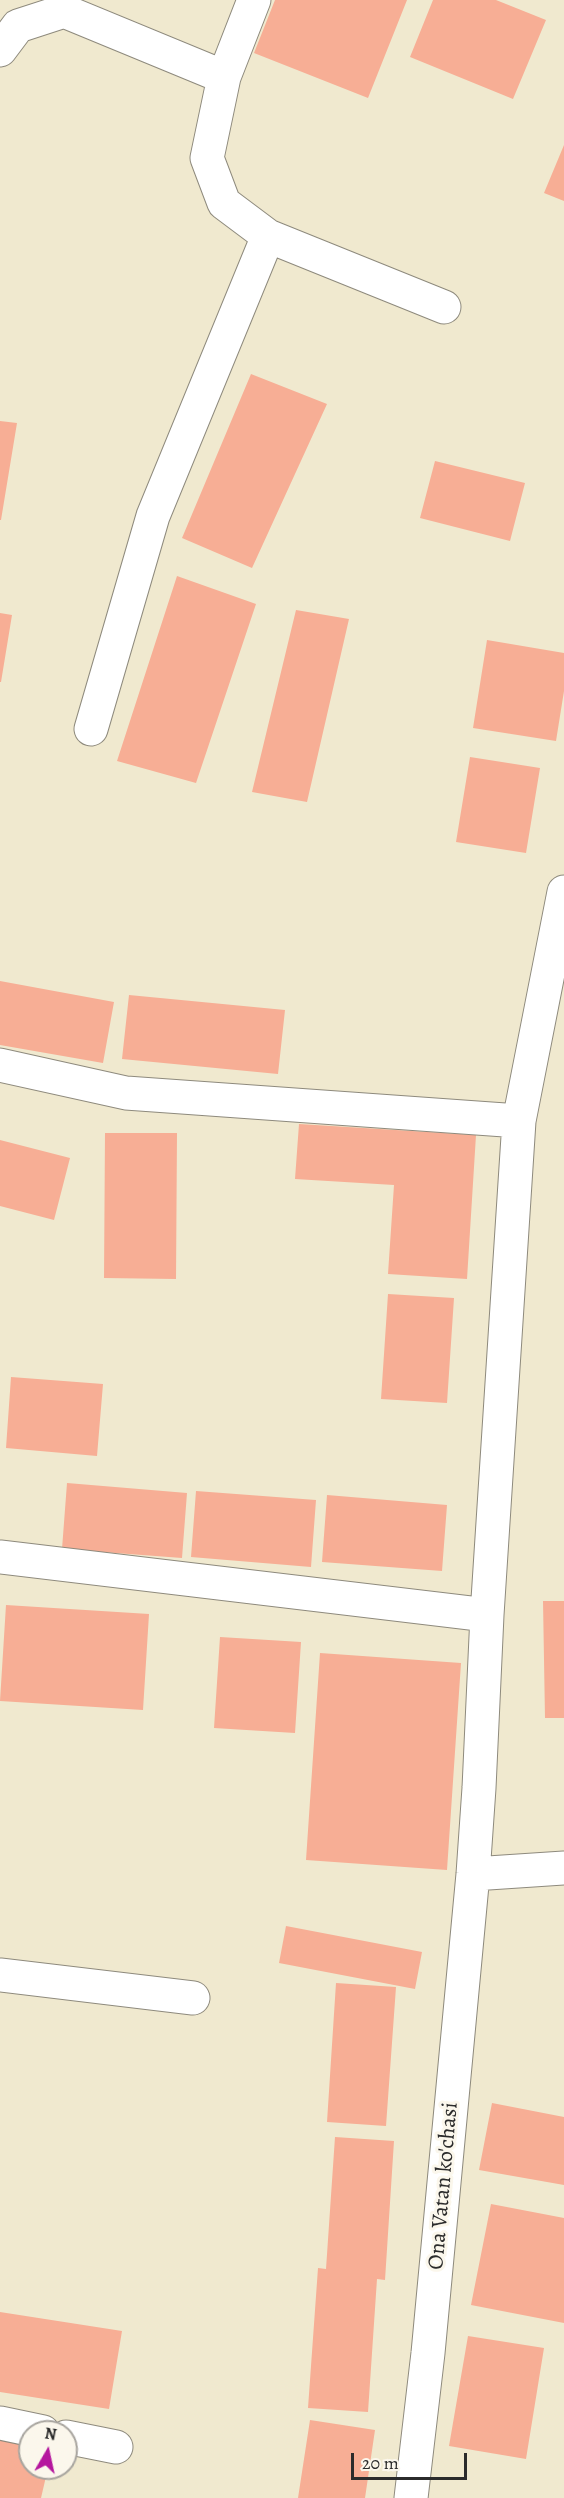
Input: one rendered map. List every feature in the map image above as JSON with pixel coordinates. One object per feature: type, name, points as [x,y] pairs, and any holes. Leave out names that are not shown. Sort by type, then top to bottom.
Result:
[{"type":"street","points":[[254,0],[224,77],[207,158],[224,203],[268,236],[444,307]]},
{"type":"street","points":[[0,50],[18,26],[64,11],[224,77]]},
{"type":"street","points":[[91,729],[153,516],[268,236]]},
{"type":"street","name":"Ona Vatan ko'chasi","points":[[411,2498],[428,2353],[473,1874],[487,1615],[519,1121],[564,892]]},
{"type":"street","points":[[0,1065],[126,1093],[519,1121]]},
{"type":"street","points":[[0,1557],[487,1615]]},
{"type":"street","points":[[473,1874],[564,1868]]},
{"type":"street","points":[[0,1975],[193,1998]]},
{"type":"street","points":[[0,2423],[18,2427]]},
{"type":"street","points":[[78,2439],[116,2447]]},
{"type":"building","points":[[275,0],[407,0],[368,98],[254,53]]},
{"type":"building","points":[[433,0],[496,0],[546,20],[513,99],[410,57]]},
{"type":"building","points":[[564,145],[564,201],[544,193]]},
{"type":"building","points":[[251,374],[327,404],[252,568],[182,538]]},
{"type":"building","points":[[0,421],[17,423],[1,520],[0,520]]},
{"type":"building","points":[[435,461],[525,483],[510,541],[420,518]]},
{"type":"building","points":[[177,576],[256,604],[196,783],[117,761]]},
{"type":"building","points":[[296,610],[349,619],[307,802],[252,792]]},
{"type":"building","points":[[0,613],[12,615],[1,682],[0,682]]},
{"type":"building","points":[[487,640],[564,653],[564,691],[556,741],[473,728]]},
{"type":"building","points":[[470,757],[540,768],[526,853],[456,842]]},
{"type":"building","points":[[0,981],[114,1002],[103,1063],[0,1045]]},
{"type":"building","points":[[129,995],[285,1010],[278,1074],[122,1059]]},
{"type":"building","points":[[299,1124],[476,1135],[467,1279],[388,1274],[394,1185],[295,1179]]},
{"type":"building","points":[[105,1133],[177,1133],[176,1279],[104,1278]]},
{"type":"building","points":[[0,1140],[70,1158],[54,1220],[0,1206]]},
{"type":"building","points":[[388,1294],[454,1298],[447,1403],[381,1399]]},
{"type":"building","points":[[11,1377],[103,1384],[97,1456],[6,1448]]},
{"type":"building","points":[[67,1483],[187,1493],[182,1558],[62,1549]]},
{"type":"building","points":[[196,1491],[316,1500],[311,1567],[191,1557]]},
{"type":"building","points":[[327,1495],[447,1505],[442,1571],[322,1562]]},
{"type":"building","points":[[543,1601],[564,1601],[564,1718],[545,1718]]},
{"type":"building","points":[[6,1605],[149,1614],[143,1710],[0,1701]]},
{"type":"building","points":[[220,1637],[301,1642],[295,1733],[214,1728]]},
{"type":"building","points":[[320,1653],[461,1663],[447,1870],[306,1860]]},
{"type":"building","points":[[286,1926],[422,1952],[415,1989],[279,1963]]},
{"type":"building","points":[[336,1983],[396,1987],[386,2126],[327,2122]]},
{"type":"building","points":[[492,2103],[564,2117],[564,2185],[479,2170]]},
{"type":"building","points":[[335,2137],[394,2141],[385,2280],[377,2279],[368,2412],[308,2408],[318,2268],[326,2269]]},
{"type":"building","points":[[491,2204],[564,2218],[564,2323],[471,2305]]},
{"type":"building","points":[[0,2312],[122,2331],[109,2409],[0,2392]]},
{"type":"building","points":[[468,2336],[544,2348],[526,2459],[449,2446]]},
{"type":"building","points":[[310,2420],[375,2430],[365,2498],[298,2498]]},
{"type":"building","points":[[0,2440],[18,2444],[18,2480],[45,2480],[41,2498],[0,2498]]}]
